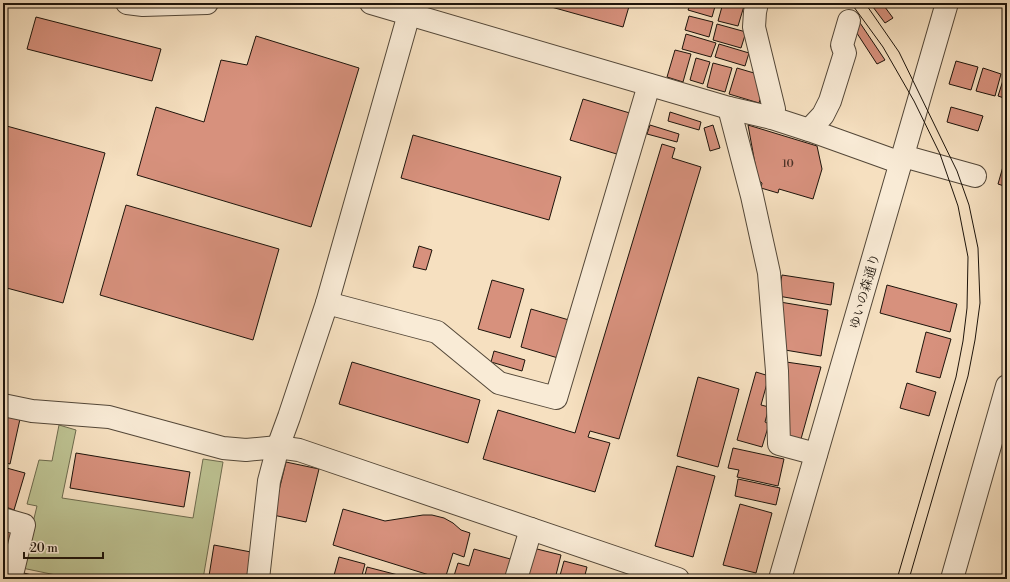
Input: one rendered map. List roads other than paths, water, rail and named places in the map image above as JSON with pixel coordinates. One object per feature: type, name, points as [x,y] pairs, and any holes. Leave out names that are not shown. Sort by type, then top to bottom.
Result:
[{"type":"street","points":[[127,3],[143,5],[207,3]]},
{"type":"street","points":[[371,3],[404,10],[649,85],[729,108],[772,118],[902,160],[975,176]]},
{"type":"street","points":[[757,3],[754,27],[774,109],[772,118]]},
{"type":"street","name":"ゆいの森通り","points":[[780,579],[947,3]]},
{"type":"street","points":[[258,579],[269,481],[278,447],[327,303],[404,10]]},
{"type":"street","points":[[809,130],[823,115],[830,101],[845,53],[842,45],[849,21]]},
{"type":"street","points":[[327,303],[437,332],[499,383],[556,398],[649,85]]},
{"type":"street","points":[[729,108],[752,196],[769,273],[777,371],[779,444],[816,454]]},
{"type":"street","points":[[952,579],[1007,386]]},
{"type":"street","points":[[3,405],[32,411],[109,417],[223,448],[246,450],[278,447],[299,450],[678,579]]},
{"type":"street","points":[[3,519],[24,525],[11,579]]},
{"type":"street","points":[[516,579],[531,529]]},
{"type":"tram line","points":[[851,3],[883,47],[914,101],[940,154],[958,206],[968,257],[967,308],[963,341],[956,377],[897,579]]},
{"type":"tram line","points":[[865,3],[899,52],[957,171],[969,205],[978,248],[980,303],[968,376],[909,579]]}]
